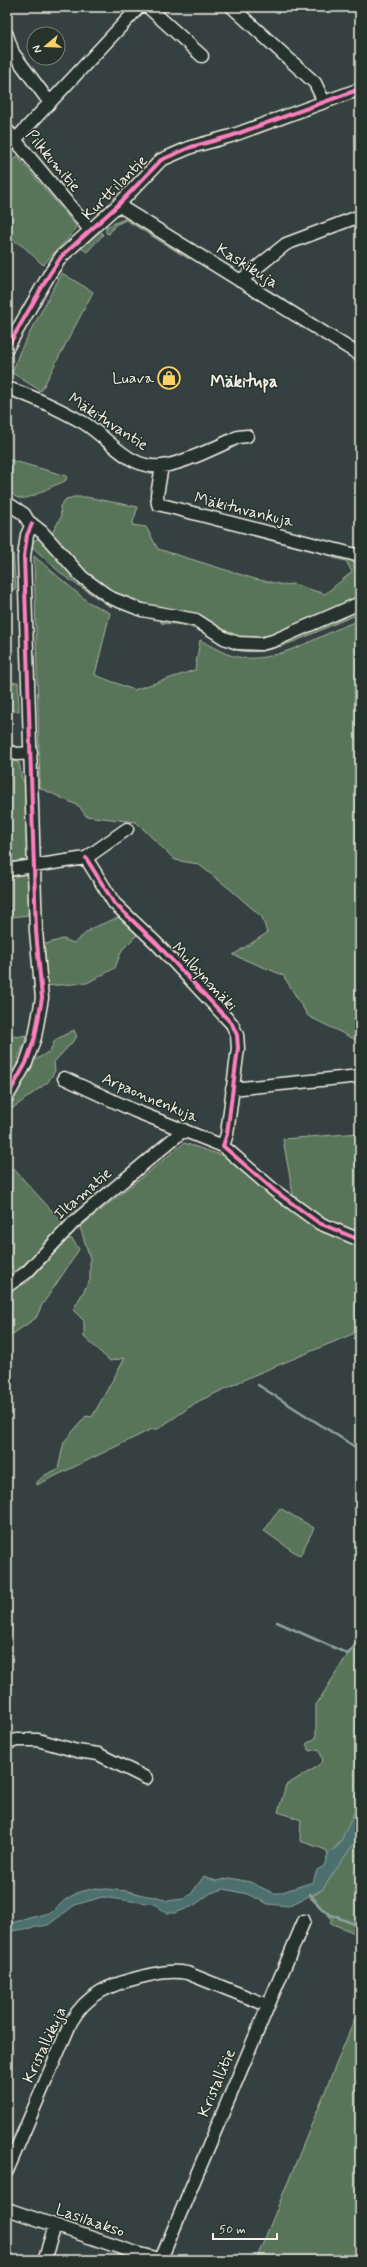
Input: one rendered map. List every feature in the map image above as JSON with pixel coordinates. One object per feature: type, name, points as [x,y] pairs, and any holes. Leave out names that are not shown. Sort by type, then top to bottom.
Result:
[{"type":"street","points":[[15,140],[139,7]]},
{"type":"street","points":[[148,7],[202,56]]},
{"type":"street","points":[[232,7],[315,83],[324,102]]},
{"type":"street","points":[[7,35],[13,53],[50,103]]},
{"type":"street","name":"Kurttilantie","points":[[7,348],[54,265],[118,205],[161,160],[176,152],[230,136],[360,89]]},
{"type":"street","name":"Pilkkumitie","points":[[7,130],[90,230]]},
{"type":"street","name":"Kaskikuja","points":[[118,205],[360,355]]},
{"type":"street","points":[[240,281],[286,244],[360,216]]},
{"type":"street","name":"Mäkituvantie","points":[[7,388],[52,405],[94,430],[121,452],[137,462],[162,466],[241,438]]},
{"type":"street","name":"Mäkituvankuja","points":[[162,466],[157,495],[158,504],[360,556]]},
{"type":"street","points":[[7,503],[24,514],[30,523],[42,532],[82,577],[111,598],[142,610],[196,620],[215,632],[238,643],[261,644],[273,641],[360,603]]},
{"type":"street","points":[[7,513],[19,520],[30,523]]},
{"type":"street","points":[[7,1097],[26,1063],[40,1015],[42,998],[36,931],[24,557],[30,523]]},
{"type":"street","points":[[7,752],[16,754],[31,753]]},
{"type":"street","points":[[7,870],[86,858],[127,829]]},
{"type":"street","name":"Mulbynmäki","points":[[86,858],[114,903],[156,943],[232,1024],[237,1035],[238,1048],[227,1134],[223,1146]]},
{"type":"street","points":[[232,1089],[360,1076]]},
{"type":"street","name":"Arpaonnenkuja","points":[[64,1078],[106,1098],[223,1146]]},
{"type":"street","name":"Iltamatie","points":[[7,1286],[27,1272],[74,1222],[184,1130]]},
{"type":"street","points":[[223,1146],[275,1190],[319,1223],[360,1240]]},
{"type":"street","points":[[7,1743],[17,1740],[38,1740],[77,1751],[98,1754],[146,1778]]},
{"type":"street","name":"Kristallitie","points":[[162,2260],[267,2005],[304,1921]]},
{"type":"street","name":"Kristallikuja","points":[[7,2171],[71,2022],[77,2011],[96,1993],[116,1982],[175,1971],[187,1973],[267,2005]]},
{"type":"street","name":"Lasilaakso","points":[[7,2209],[132,2256],[162,2260]]},
{"type":"street","points":[[44,2260],[55,2226]]},
{"type":"green space","points":[[17,156],[76,226],[73,233],[43,265],[24,247],[7,236],[7,166]]},
{"type":"green space","points":[[126,218],[191,256],[189,259],[126,220],[115,225],[109,234],[106,233],[106,227]]},
{"type":"green space","points":[[100,231],[103,235],[87,252],[81,248]]},
{"type":"green space","points":[[62,273],[93,292],[41,391],[12,373],[20,351]]},
{"type":"green space","points":[[7,459],[67,476],[66,480],[35,495],[23,498],[17,497],[12,494],[7,484]]},
{"type":"green space","points":[[86,497],[138,507],[132,525],[146,527],[158,549],[255,579],[284,585],[293,584],[325,594],[352,572],[346,561],[333,558],[333,553],[353,559],[355,571],[360,572],[360,597],[281,634],[259,639],[234,636],[194,614],[145,607],[130,603],[103,588],[91,579],[70,557],[52,533],[61,517],[60,506],[66,499]]},
{"type":"green space","points":[[11,539],[16,589],[7,590],[7,544]]},
{"type":"green space","points":[[37,539],[42,540],[113,604],[111,607],[64,576],[29,544]]},
{"type":"green space","points":[[34,556],[88,602],[110,613],[95,675],[134,690],[195,670],[200,640],[227,654],[243,658],[260,658],[295,648],[360,620],[360,1042],[308,1016],[283,975],[233,955],[267,933],[262,917],[230,889],[198,864],[175,860],[136,822],[86,816],[79,806],[40,788]]},
{"type":"green space","points":[[360,607],[360,614],[298,640],[266,650],[250,652],[231,648],[190,627],[161,623],[161,618],[195,624],[239,647]]},
{"type":"green space","points":[[18,682],[19,711],[7,711],[7,683]]},
{"type":"green space","points":[[7,759],[19,763],[22,779],[27,784],[29,861],[7,867]]},
{"type":"green space","points":[[27,872],[30,882],[28,915],[12,917],[7,907],[7,874]]},
{"type":"green space","points":[[122,916],[139,933],[122,950],[115,968],[87,983],[45,986],[42,945],[63,939],[74,943],[92,928]]},
{"type":"green space","points":[[74,1030],[77,1037],[54,1062],[55,1071],[48,1082],[9,1111],[7,1105],[30,1063],[50,1051],[55,1040]]},
{"type":"green space","points":[[7,1033],[17,1037],[26,1035],[17,1061],[17,1070],[7,1086]]},
{"type":"green space","points":[[360,1133],[360,1331],[252,1376],[197,1402],[158,1429],[152,1429],[37,1485],[37,1482],[45,1475],[58,1469],[64,1442],[86,1416],[92,1417],[125,1358],[110,1361],[84,1337],[84,1321],[73,1310],[90,1280],[90,1258],[80,1227],[184,1143],[227,1157],[294,1200],[283,1139]]},
{"type":"green space","points":[[13,1168],[63,1223],[16,1275],[7,1256],[7,1173]]},
{"type":"green space","points":[[68,1239],[72,1239],[79,1249],[75,1256],[42,1305],[36,1318],[7,1338],[7,1293],[28,1282]]},
{"type":"green space","points":[[280,1508],[314,1528],[300,1556],[264,1531]]},
{"type":"green space","points":[[360,1641],[360,1786],[357,1796],[356,1810],[352,1822],[337,1846],[328,1854],[326,1850],[300,1841],[301,1820],[278,1812],[286,1785],[315,1768],[323,1761],[319,1749],[310,1751],[306,1744],[316,1738],[316,1705],[348,1654]]},
{"type":"green space","points":[[360,1831],[360,1935],[330,1923],[332,1919],[310,1898],[322,1890]]},
{"type":"green space","points":[[360,2006],[360,2260],[256,2260]]},
{"type":"water","points":[[360,1786],[360,1831],[356,1840],[322,1890],[288,1906],[268,1904],[247,1894],[224,1889],[211,1893],[193,1906],[175,1913],[167,1913],[154,1904],[102,1897],[75,1905],[48,1925],[7,1932],[7,1924],[52,1912],[66,1899],[79,1892],[96,1888],[127,1891],[158,1897],[167,1901],[183,1899],[191,1894],[204,1876],[216,1881],[230,1878],[250,1882],[273,1893],[279,1893],[313,1882],[317,1870],[324,1866],[328,1854],[339,1845],[356,1809],[355,1796]]},
{"type":"waterway","points":[[258,1385],[360,1450]]},
{"type":"waterway","points":[[277,1622],[348,1654],[357,1643],[360,1645]]},
{"type":"waterway","points":[[310,1894],[321,1908],[331,1915],[360,1926]]},
{"type":"cycle path","points":[[7,348],[61,257],[118,205],[161,160],[191,147],[231,136],[360,89]]},
{"type":"cycle path","points":[[7,1097],[26,1063],[35,1037],[42,998],[36,931],[24,557],[27,535],[32,524]]},
{"type":"cycle path","points":[[86,858],[114,903],[156,943],[232,1024],[237,1035],[238,1048],[227,1134],[223,1146],[275,1191],[319,1223],[360,1240]]},
{"type":"place","name":"Luava","points":[[169,378]]},
{"type":"district","name":"Mäkitupa","points":[[244,382]]}]
